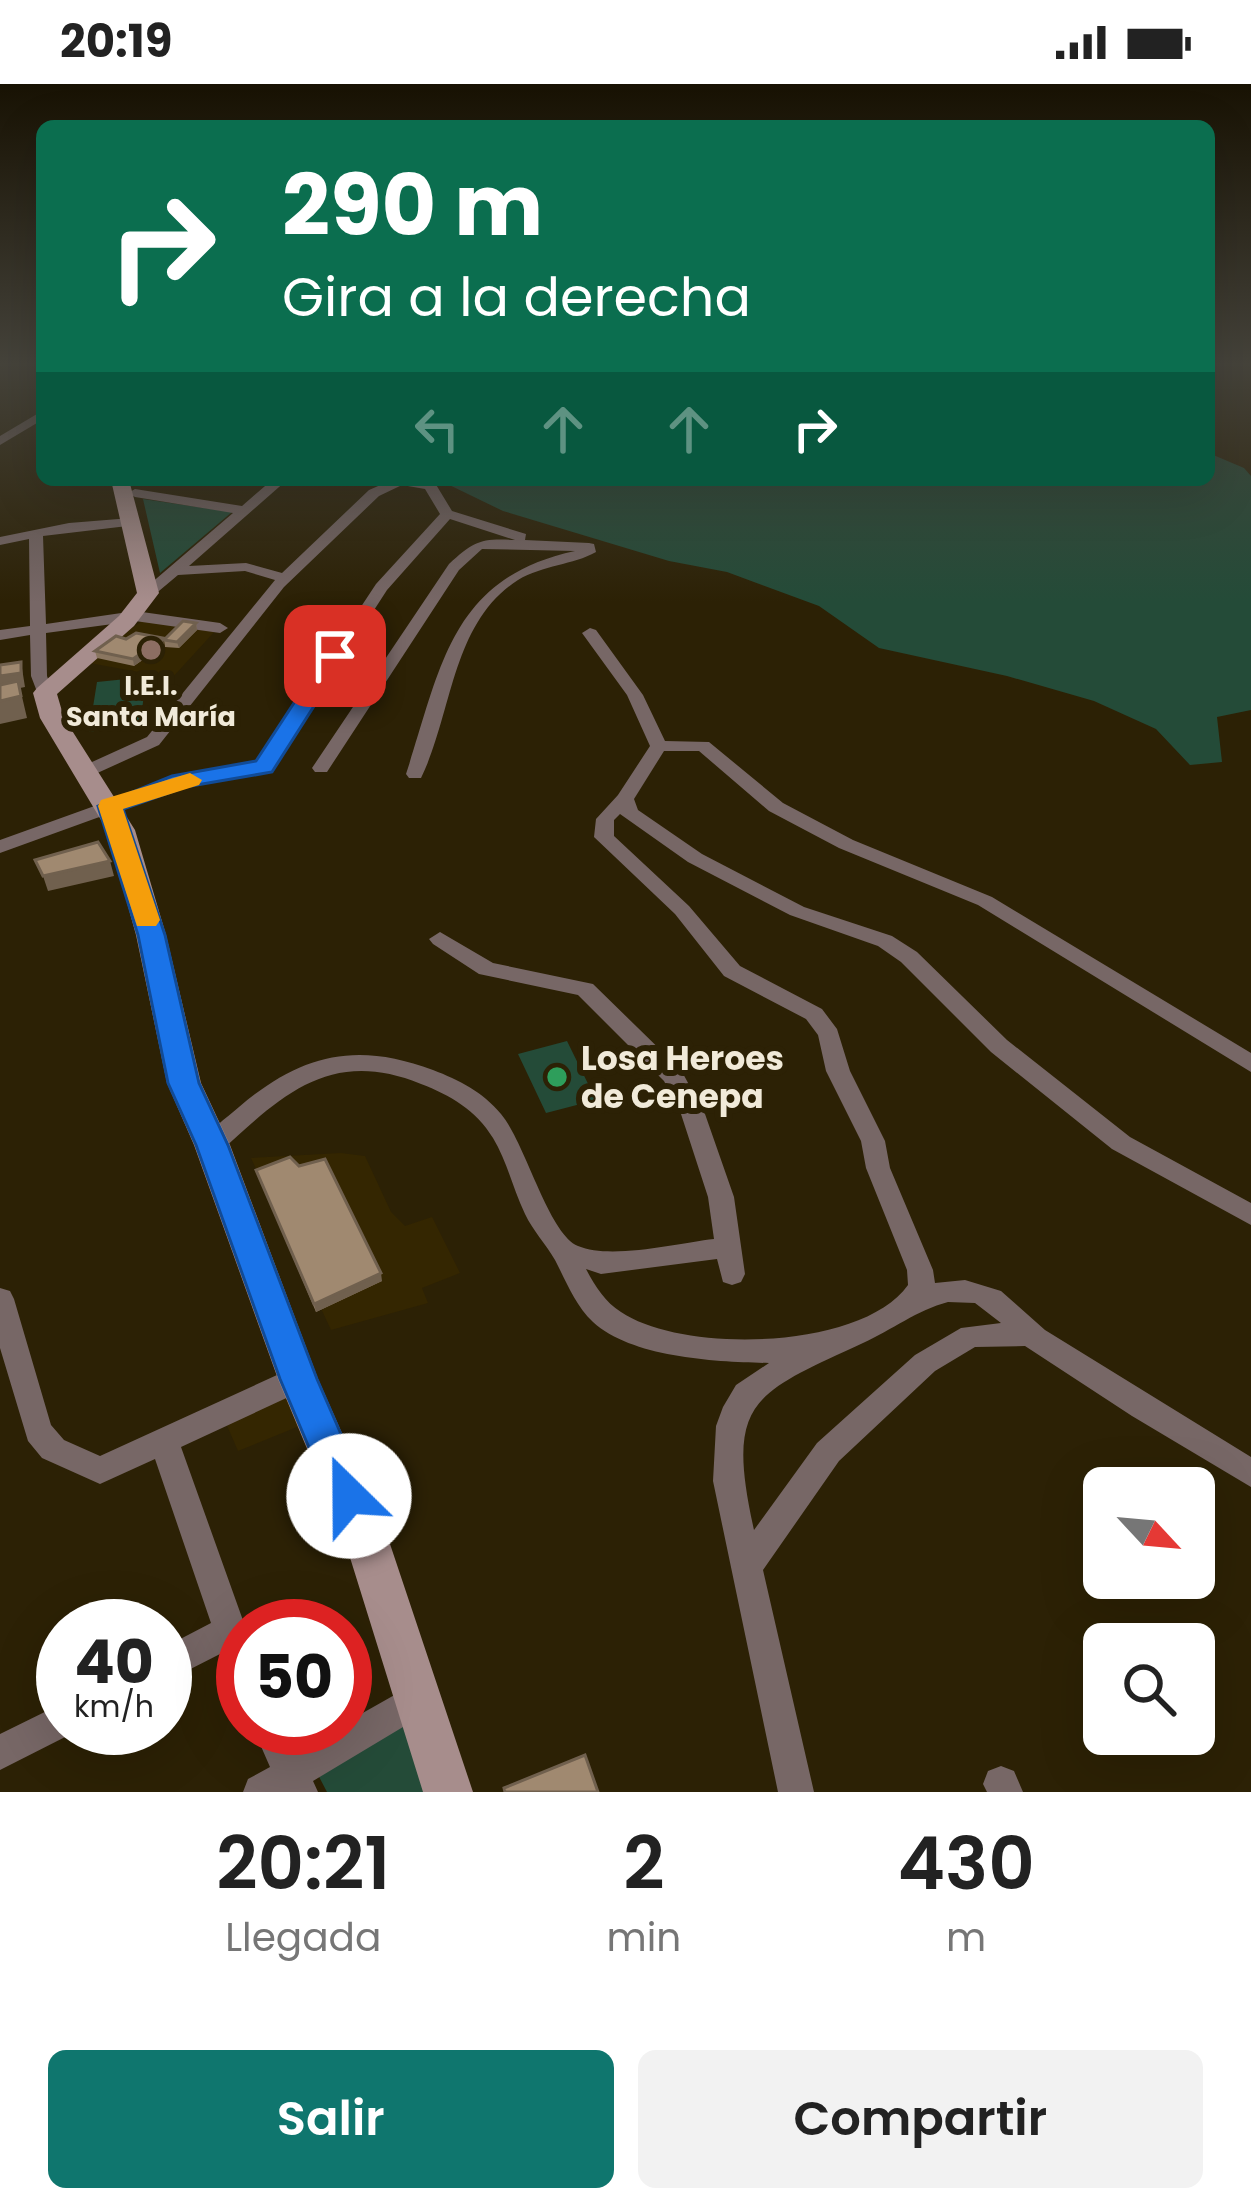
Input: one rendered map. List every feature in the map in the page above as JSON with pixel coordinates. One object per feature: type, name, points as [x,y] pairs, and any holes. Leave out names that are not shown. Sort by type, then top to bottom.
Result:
[{"type":"main road","points":[[133,495],[152,594],[45,693],[52,718],[110,806],[151,935],[184,1083],[212,1145],[298,1379],[365,1535],[448,1792]]},
{"type":"street","points":[[152,594],[272,486]]},
{"type":"street","points":[[87,771],[153,741],[285,578],[388,486]]},
{"type":"street","points":[[415,774],[466,626],[490,591],[529,564],[591,549],[538,542],[448,514],[430,486]]},
{"type":"street","points":[[0,542],[36,534],[133,495],[242,510]]},
{"type":"street","points":[[0,847],[181,781],[264,767],[381,587],[448,514]]},
{"type":"street","points":[[36,534],[39,676],[45,693]]},
{"type":"street","points":[[321,768],[454,567],[477,546],[538,542]]},
{"type":"street","points":[[0,635],[41,629],[246,567],[285,578]]},
{"type":"street","points":[[152,594],[220,628]]},
{"type":"street","points":[[590,633],[635,695],[658,746]]},
{"type":"street","points":[[658,746],[625,799],[605,818],[602,830],[608,844],[682,910],[732,970],[814,1014],[829,1034],[838,1072],[872,1141],[878,1168],[920,1270],[922,1287],[908,1307]]},
{"type":"street","points":[[658,746],[703,746],[776,807],[846,844],[985,902],[1251,1064]]},
{"type":"street","points":[[625,799],[629,813],[695,858],[797,911],[885,941],[909,957],[999,1046],[1120,1143],[1251,1215]]},
{"type":"street","points":[[440,939],[488,969],[585,989],[673,1076],[693,1114],[721,1197],[728,1261],[601,1263],[565,1253]]},
{"type":"street","points":[[212,1145],[274,1089],[316,1070],[365,1058],[405,1069],[451,1087],[488,1113],[519,1162],[538,1217],[565,1253],[583,1295],[604,1317],[634,1333],[748,1352],[842,1340]]},
{"type":"street","points":[[796,1792],[728,1481],[727,1432],[736,1404],[752,1385],[908,1307],[953,1289],[977,1292],[996,1301],[1029,1334],[1126,1399],[1251,1472]]},
{"type":"street","points":[[0,1299],[38,1432],[53,1449],[100,1470],[298,1379]]},
{"type":"street","points":[[747,1567],[828,1451],[925,1363],[971,1336],[1029,1334]]},
{"type":"street","points":[[164,1442],[217,1599]]},
{"type":"street","points":[[277,1755],[284,1786],[421,1697]]},
{"type":"street","points":[[0,1753],[36,1734]]},
{"type":"shaded area","name":"I.E.I. Santa María","points":[[142,621],[216,630],[172,678],[84,662]]},
{"type":"shaded area","points":[[365,1156],[391,1212],[405,1226],[432,1217],[460,1273],[422,1288],[428,1303],[331,1330],[251,1158]]},
{"type":"shaded area","points":[[288,1394],[302,1425],[238,1451],[225,1421]]},
{"type":"green space","points":[[1215,456],[1251,476],[1251,710],[1217,717],[1222,762],[1190,765],[1156,729],[1094,701],[879,648],[819,606],[727,572],[669,561],[503,511],[451,486],[1215,486]]},
{"type":"green space","points":[[143,499],[232,512],[160,573]]},
{"type":"green space","points":[[146,677],[140,727],[89,732],[97,682]]},
{"type":"green space","name":"Losa Heroes de Cenepa","points":[[567,1041],[596,1100],[546,1113],[518,1054]]},
{"type":"green space","points":[[415,1714],[434,1792],[327,1792],[315,1769],[340,1755],[372,1755],[372,1738]]},
{"type":"building","points":[[183,621],[196,623],[177,642],[164,640]]},
{"type":"building","points":[[136,633],[163,638],[133,659],[95,651],[116,636],[126,639]]},
{"type":"building","points":[[21,662],[21,673],[0,676],[0,665]]},
{"type":"building","points":[[18,681],[21,696],[0,701],[0,685]]},
{"type":"building","points":[[98,842],[110,861],[43,876],[35,860]]},
{"type":"building","points":[[290,1157],[299,1166],[325,1159],[381,1273],[314,1304],[256,1170]]},
{"type":"building","points":[[585,1755],[598,1792],[505,1792],[504,1788]]},
{"type":"slow traffic","points":[[147,920],[110,806],[190,780]]},
{"type":"place","name":"I.E.I. Santa María","points":[[151,650]]},
{"type":"place","name":"Losa Heroes de Cenepa","points":[[557,1077]]},
{"type":"route","points":[[335,656],[264,767],[181,781],[110,806],[151,935],[184,1083],[212,1145],[298,1379],[349,1496]]}]
